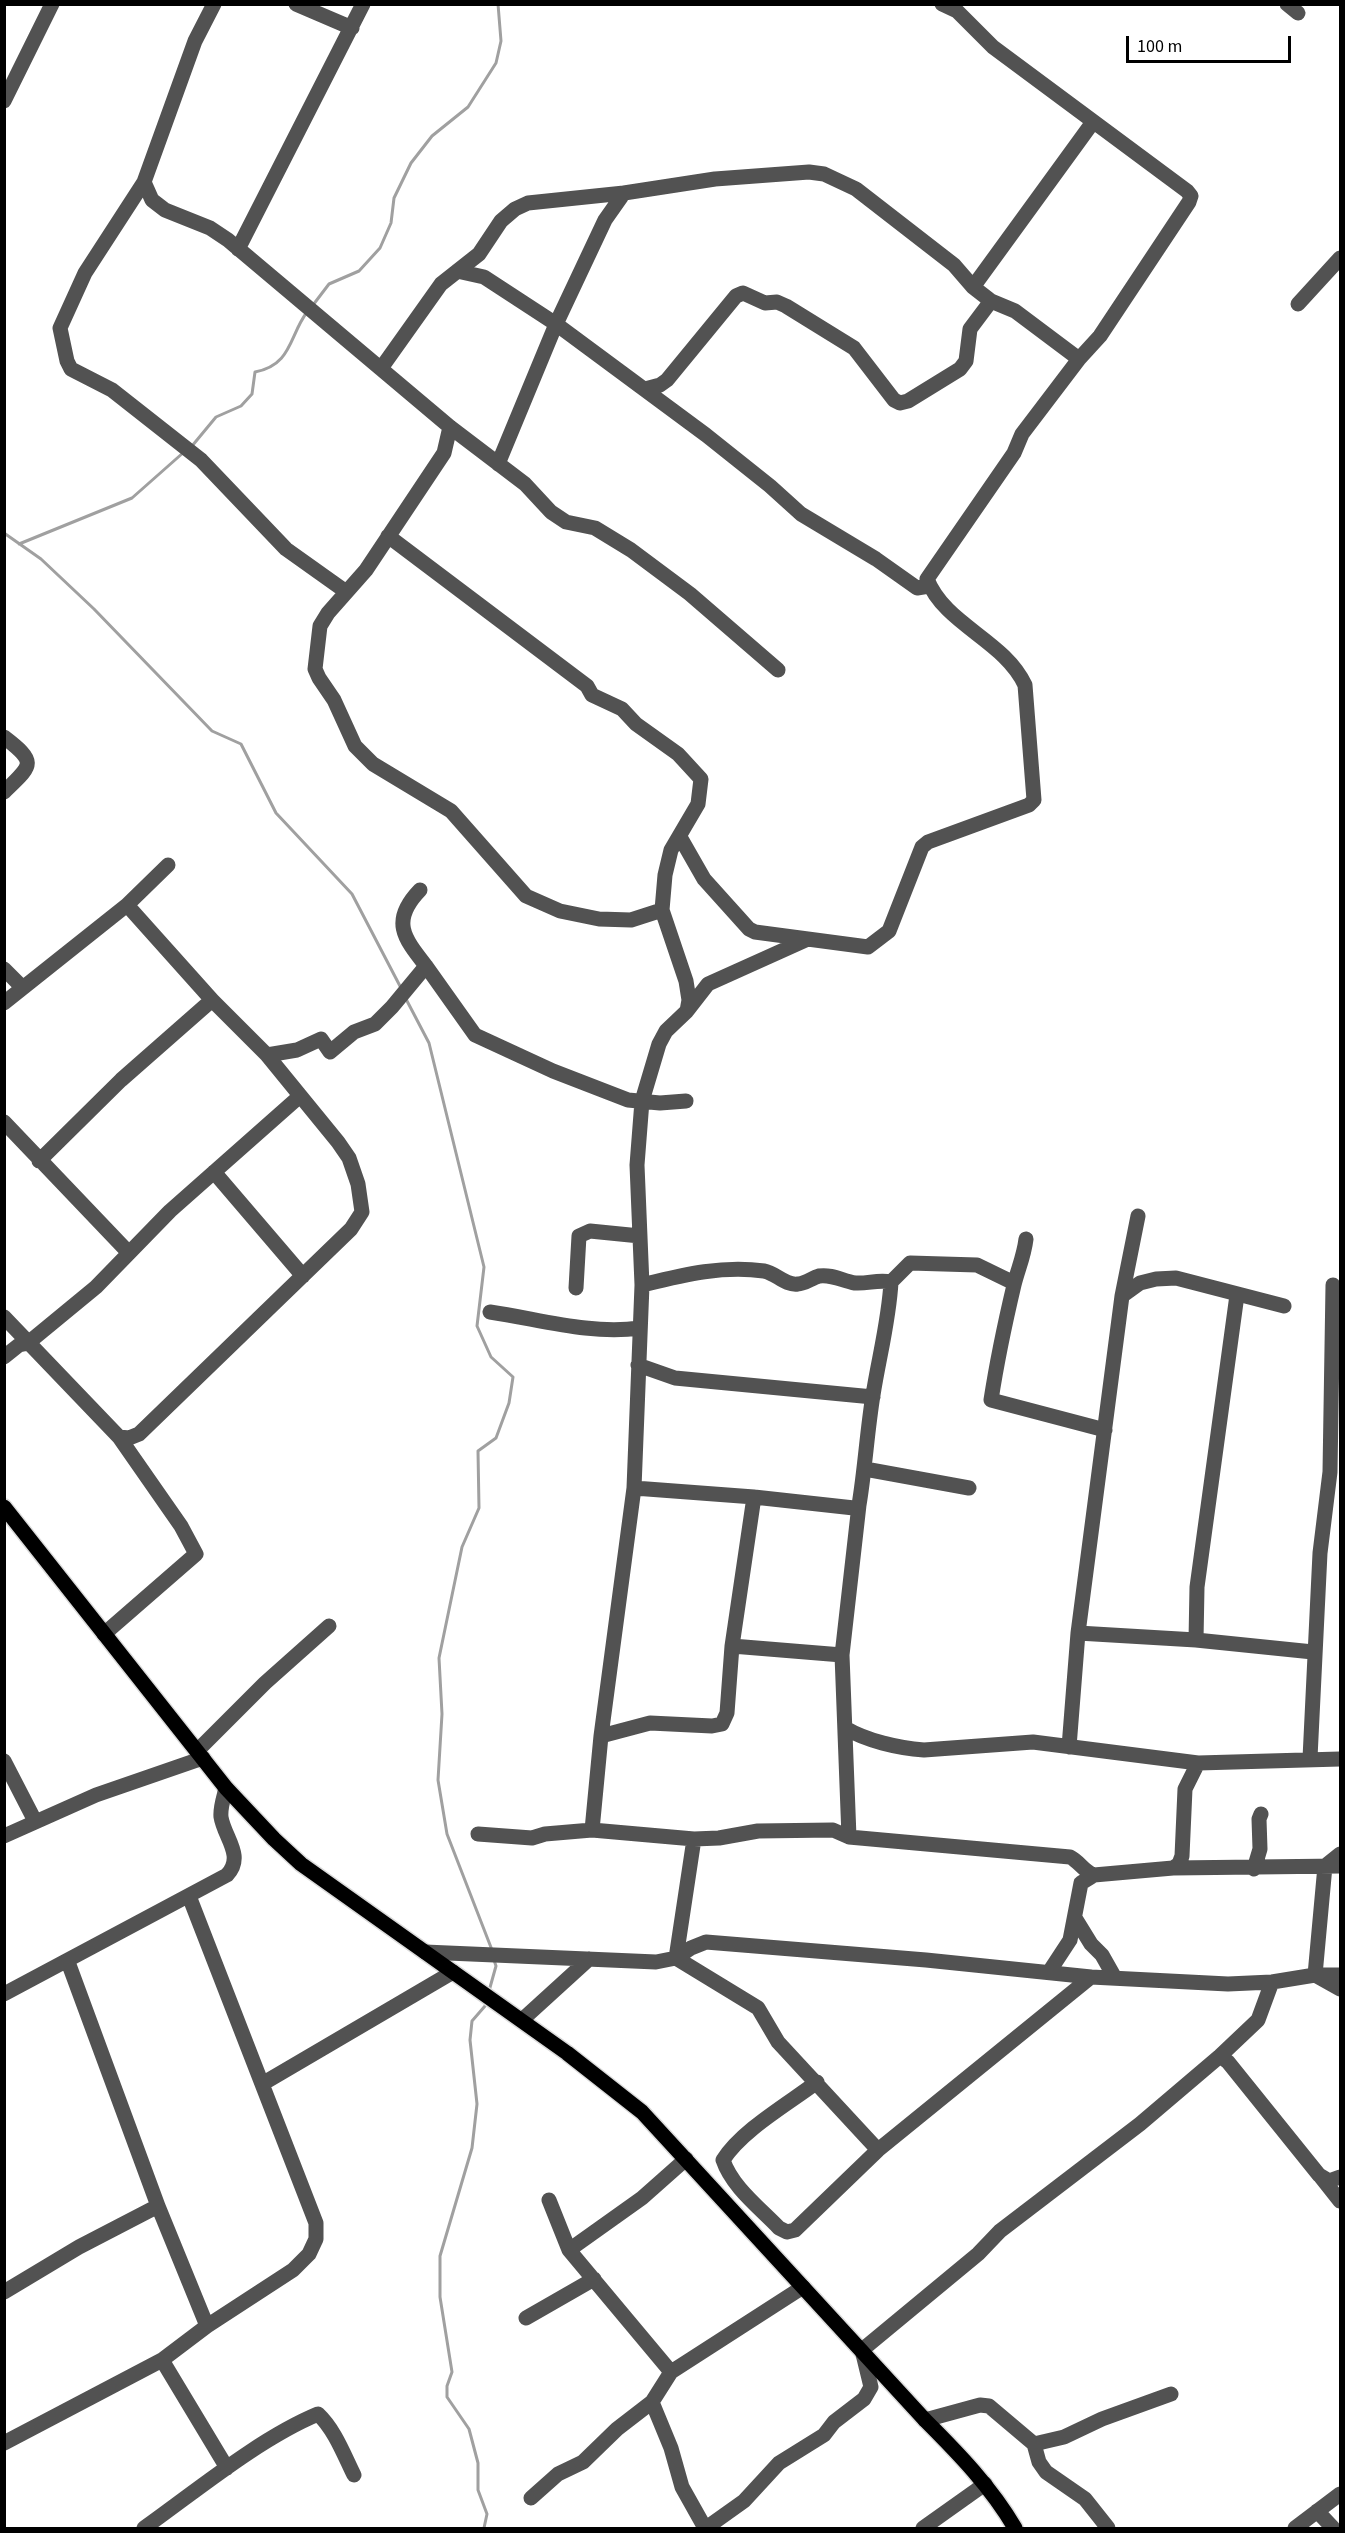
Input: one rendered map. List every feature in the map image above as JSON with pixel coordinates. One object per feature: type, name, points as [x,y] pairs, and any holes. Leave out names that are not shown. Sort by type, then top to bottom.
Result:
[{"type":"main road","points":[[4,1507],[226,1788],[274,1839],[301,1864],[567,2052],[633,2105],[687,2159],[985,2484],[1015,2529]]},
{"type":"street","points":[[4,101],[52,4]]},
{"type":"street","points":[[214,4],[195,41],[144,182],[91,264],[60,328],[70,369],[112,390],[201,460],[286,549],[345,591]]},
{"type":"street","points":[[296,4],[352,28]]},
{"type":"street","points":[[238,249],[363,4]]},
{"type":"street","points":[[680,837],[704,879],[749,929],[755,932],[868,947],[889,932],[922,847],[928,842],[1029,805],[1034,800],[1025,685],[1018,671],[1005,656],[951,612],[929,586],[927,579],[1014,453],[1022,434],[1079,359],[1100,336],[1191,196],[993,46],[957,11],[942,4]]},
{"type":"street","points":[[973,287],[1093,122]]},
{"type":"street","points":[[382,367],[430,297],[479,254],[501,220],[515,208],[528,203],[624,193],[715,179],[809,172],[824,174],[856,189],[954,265],[973,287],[991,300],[1015,310],[1079,359]]},
{"type":"street","points":[[144,182],[152,200],[165,210],[210,228],[238,249],[309,310],[382,367],[450,427],[525,484],[551,512],[566,522],[596,528],[631,550],[690,594],[778,670]]},
{"type":"street","points":[[498,464],[556,324],[605,220],[624,193]]},
{"type":"street","points":[[1298,304],[1341,258]]},
{"type":"street","points":[[457,271],[483,277],[556,324],[645,389],[770,486],[801,514],[876,559],[917,588],[929,586]]},
{"type":"street","points":[[645,389],[667,381],[736,296],[743,293],[765,303],[777,302],[786,306],[843,341],[862,357],[894,400],[900,403],[908,401],[960,369],[966,361],[970,329],[991,300]]},
{"type":"street","points":[[450,427],[444,453],[366,570],[345,591],[320,626],[315,669],[334,699],[355,746],[374,764],[451,811],[477,843],[510,874],[518,887],[535,900],[560,910],[599,919],[631,920],[662,910]]},
{"type":"street","points":[[388,536],[587,687],[592,694],[622,709],[636,724],[678,754],[701,779],[698,804],[671,850],[665,875],[662,910],[686,981],[689,1000],[687,1011]]},
{"type":"street","points":[[4,737],[24,752],[28,762],[26,771],[4,792]]},
{"type":"street","points":[[4,1003],[127,905],[168,865]]},
{"type":"street","points":[[420,890],[404,915],[402,927],[404,937],[475,1035],[599,1090],[628,1100],[660,1103],[686,1101]]},
{"type":"street","points":[[119,1437],[129,1438],[139,1434],[351,1229],[362,1212],[358,1184],[349,1158],[267,1055],[212,1000],[127,905]]},
{"type":"street","points":[[592,1830],[601,1736],[634,1488],[642,1285],[637,1165],[642,1101],[658,1044],[666,1031],[687,1011],[708,984],[808,939]]},
{"type":"street","points":[[267,1055],[297,1050],[321,1039],[330,1052],[337,1049],[354,1032],[375,1024],[426,966]]},
{"type":"street","points":[[4,969],[22,987]]},
{"type":"street","points":[[39,1161],[121,1080],[212,1000]]},
{"type":"street","points":[[4,1357],[19,1344],[28,1343],[96,1287],[170,1211],[300,1096]]},
{"type":"street","points":[[4,1122],[129,1253]]},
{"type":"street","points":[[214,1172],[303,1276]]},
{"type":"street","points":[[1069,1747],[1078,1633],[1118,1314],[1138,1216]]},
{"type":"street","points":[[576,1288],[579,1236],[590,1231],[640,1236]]},
{"type":"street","points":[[1026,1239],[999,1347],[991,1401],[1105,1430]]},
{"type":"street","points":[[849,1837],[842,1655],[873,1397],[890,1305],[891,1282],[910,1263],[929,1262],[977,1265],[1014,1283]]},
{"type":"street","points":[[642,1285],[706,1270],[765,1272],[776,1275],[789,1284],[799,1285],[819,1276],[830,1276],[856,1283],[880,1279],[891,1282]]},
{"type":"street","points":[[1122,1296],[1140,1283],[1176,1278],[1284,1306]]},
{"type":"street","points":[[1310,1758],[1313,1652],[1320,1553],[1335,1474],[1336,1350],[1333,1285]]},
{"type":"street","points":[[1196,1640],[1197,1587],[1237,1295]]},
{"type":"street","points":[[490,1312],[582,1327],[621,1331],[640,1328]]},
{"type":"street","points":[[4,1317],[119,1437],[181,1526],[196,1554],[104,1634]]},
{"type":"street","points":[[638,1365],[675,1378],[873,1397]]},
{"type":"street","points":[[865,1469],[969,1488]]},
{"type":"street","points":[[634,1488],[754,1497],[854,1508],[859,1505]]},
{"type":"street","points":[[601,1736],[650,1723],[712,1726],[722,1724],[727,1713],[732,1646],[754,1497]]},
{"type":"street","points":[[4,1836],[96,1795],[200,1754],[265,1683],[329,1626]]},
{"type":"street","points":[[1078,1633],[1196,1640],[1313,1652]]},
{"type":"street","points":[[732,1646],[842,1655]]},
{"type":"street","points":[[845,1728],[856,1734],[908,1749],[955,1750],[1010,1742],[1034,1742],[1198,1763],[1310,1758],[1341,1759]]},
{"type":"street","points":[[4,1761],[35,1821]]},
{"type":"street","points":[[1173,1868],[1179,1864],[1182,1856],[1185,1789],[1198,1763]]},
{"type":"street","points":[[4,1994],[68,1962],[227,1875],[233,1868],[233,1848],[221,1819],[226,1788]]},
{"type":"street","points":[[1254,1869],[1260,1849],[1259,1819],[1261,1814]]},
{"type":"street","points":[[478,1834],[532,1838],[544,1834],[592,1830],[693,1839],[719,1838],[758,1830],[833,1830],[849,1837],[1070,1857],[1079,1861],[1087,1877],[1070,1940],[1049,1972]]},
{"type":"street","points":[[676,1958],[693,1839]]},
{"type":"street","points":[[1315,1975],[1325,1866],[1341,1854]]},
{"type":"street","points":[[1087,1877],[1173,1868],[1254,1869],[1341,1866]]},
{"type":"street","points":[[4,2443],[162,2360],[207,2326],[293,2270],[309,2254],[316,2239],[316,2223],[189,1896]]},
{"type":"street","points":[[1075,1918],[1091,1944],[1102,1955],[1115,1978]]},
{"type":"street","points":[[425,1952],[656,1962],[676,1958],[706,1942],[1091,1977],[1228,1984],[1272,1982],[1315,1975],[1341,1975]]},
{"type":"street","points":[[676,1958],[758,2008],[778,2042],[878,2150]]},
{"type":"street","points":[[522,2020],[589,1959]]},
{"type":"street","points":[[68,1962],[158,2205],[207,2326]]},
{"type":"street","points":[[262,2084],[453,1972]]},
{"type":"street","points":[[1315,1975],[1341,1989]]},
{"type":"street","points":[[817,2082],[759,2125],[723,2160],[726,2170],[736,2183],[779,2228],[787,2232],[795,2230],[878,2150],[1091,1977]]},
{"type":"street","points":[[652,2402],[671,2448],[682,2487],[706,2529],[744,2501],[779,2463],[816,2442],[834,2422],[864,2399],[871,2387],[861,2350],[978,2254],[1000,2232],[1140,2124],[1221,2056],[1258,2020],[1272,1982]]},
{"type":"street","points":[[1221,2056],[1341,2201]]},
{"type":"street","points":[[568,2250],[642,2198],[687,2159]]},
{"type":"street","points":[[1319,2175],[1329,2181],[1341,2176]]},
{"type":"street","points":[[721,2196],[736,2183]]},
{"type":"street","points":[[549,2200],[568,2250],[671,2372]]},
{"type":"street","points":[[4,2292],[79,2247],[158,2205]]},
{"type":"street","points":[[526,2318],[594,2279]]},
{"type":"street","points":[[531,2498],[558,2474],[583,2462],[617,2429],[652,2402],[671,2372],[803,2287]]},
{"type":"street","points":[[162,2360],[227,2468]]},
{"type":"street","points":[[1034,2444],[1064,2437],[1102,2419],[1171,2394]]},
{"type":"street","points":[[925,2420],[980,2405],[989,2406],[1034,2444],[1046,2472],[1084,2499],[1108,2529]]},
{"type":"street","points":[[144,2529],[227,2468],[299,2422],[318,2414],[326,2421],[354,2475]]},
{"type":"street","points":[[923,2529],[985,2484]]},
{"type":"street","points":[[1295,2529],[1341,2493]]},
{"type":"street","points":[[1317,2511],[1333,2529]]},
{"type":"waterway","points":[[313,305],[329,284],[359,271],[380,248],[391,223],[394,198],[411,163],[432,136],[468,107],[496,63],[501,41],[498,4]]},
{"type":"waterway","points":[[192,446],[216,417],[241,406],[252,394],[255,372],[276,363],[283,356],[307,312]]},
{"type":"waterway","points":[[19,544],[132,498],[184,452]]},
{"type":"waterway","points":[[4,533],[41,559],[94,609],[212,731],[241,744],[276,813],[352,894],[401,988]]},
{"type":"waterway","points":[[406,999],[429,1043],[484,1267],[477,1326],[491,1357],[513,1377],[509,1403],[496,1438],[478,1451],[479,1508],[462,1547],[439,1658],[442,1714],[438,1780],[447,1834],[492,1950]]},
{"type":"waterway","points":[[489,1991],[496,1966],[494,1960]]},
{"type":"waterway","points":[[484,2528],[487,2514],[478,2490],[478,2463],[469,2429],[447,2397],[447,2386],[452,2372],[440,2297],[440,2256],[472,2148],[477,2104],[470,2040],[472,2021],[485,2006],[487,2000]]}]
